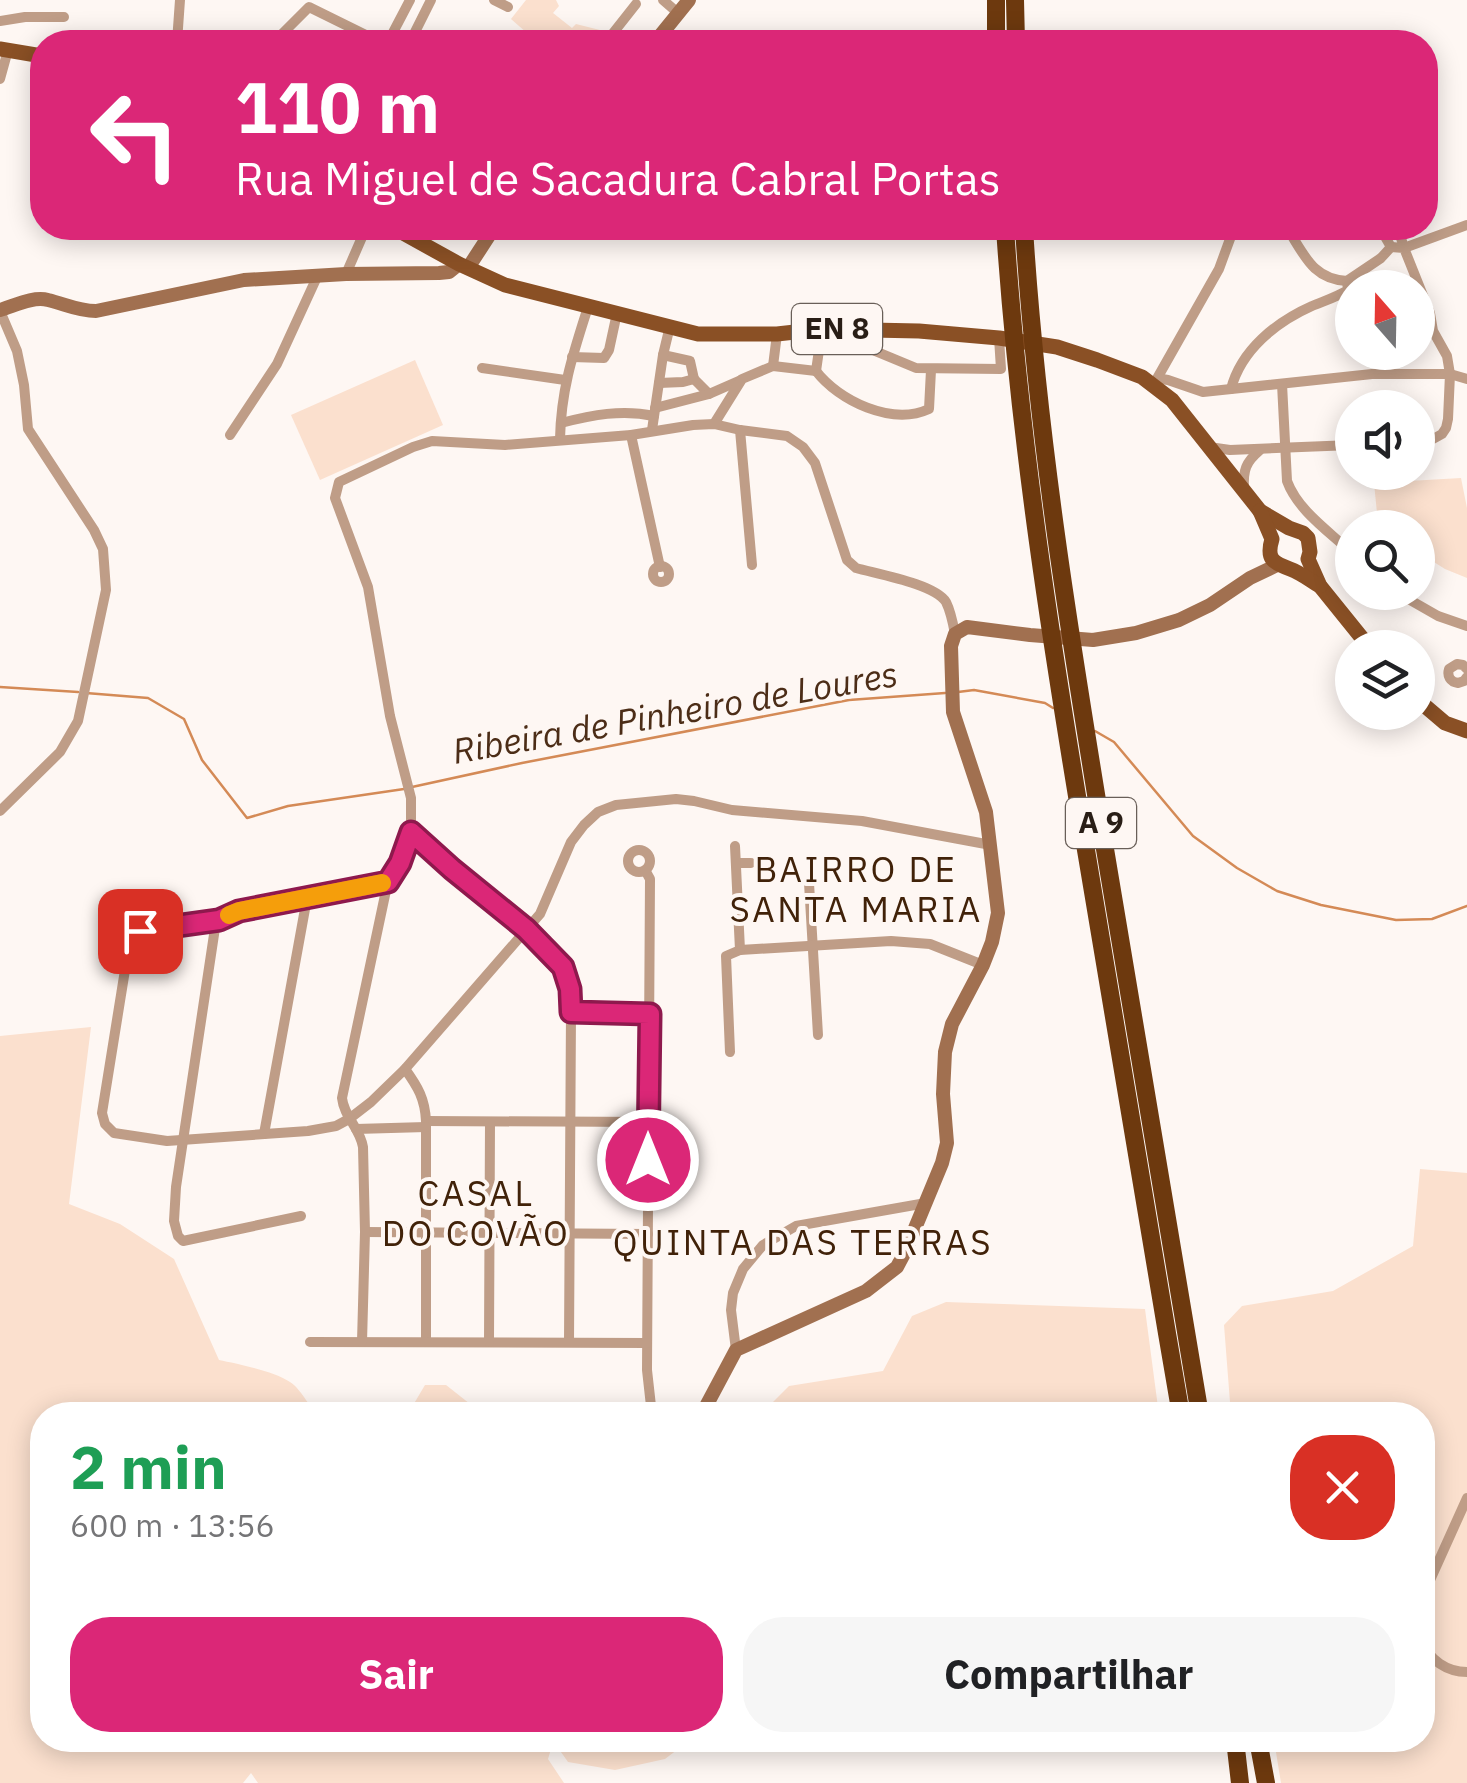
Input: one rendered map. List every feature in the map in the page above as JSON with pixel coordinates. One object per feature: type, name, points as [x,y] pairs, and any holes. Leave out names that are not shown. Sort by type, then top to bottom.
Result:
[{"type":"highway","points":[[996,0],[996,30]]},
{"type":"highway","points":[[1015,0],[1016,30]]},
{"type":"highway","name":"A 9","points":[[1006,240],[1032,503],[1058,678],[1179,1402]]},
{"type":"highway","name":"A 9","points":[[1025,240],[1054,525],[1076,676],[1198,1402]]},
{"type":"highway","points":[[1228,1752],[1231,1783]]},
{"type":"highway","points":[[1236,1752],[1240,1783]]},
{"type":"highway","points":[[1258,1752],[1262,1783]]},
{"type":"main road","points":[[4,49],[30,54]]},
{"type":"main road","name":"EN 8","points":[[416,240],[505,284],[698,334],[777,334],[822,329],[919,331],[1057,347],[1126,370],[1154,384],[1172,400],[1260,510],[1308,538],[1308,558],[1320,586],[1355,630]]},
{"type":"main road","name":"EN 8","points":[[1260,510],[1277,557],[1320,586]]},
{"type":"main road","points":[[1289,528],[1276,534],[1277,557],[1304,564],[1308,558]]},
{"type":"main road","points":[[1435,714],[1467,731]]},
{"type":"street","points":[[50,16],[51,0]]},
{"type":"street","points":[[178,30],[180,0]]},
{"type":"street","points":[[394,30],[410,0]]},
{"type":"street","points":[[416,30],[430,0]]},
{"type":"street","points":[[494,0],[508,7]]},
{"type":"street","points":[[662,0],[678,13]]},
{"type":"street","points":[[665,30],[689,0]]},
{"type":"street","points":[[285,30],[308,4],[357,30]]},
{"type":"street","points":[[615,30],[636,4]]},
{"type":"street","points":[[0,20],[64,17]]},
{"type":"street","points":[[0,79],[4,49]]},
{"type":"street","points":[[1438,236],[1467,225]]},
{"type":"street","points":[[346,274],[361,240]]},
{"type":"street","points":[[0,811],[60,752],[78,721],[106,590],[103,549],[94,530],[28,430],[16,351],[0,311],[37,299],[96,310],[244,280],[449,272],[464,266],[485,240]]},
{"type":"street","points":[[1154,384],[1219,270],[1230,240]]},
{"type":"street","points":[[1295,240],[1318,274],[1335,280]]},
{"type":"street","points":[[1387,240],[1391,247]]},
{"type":"street","points":[[1402,240],[1433,330],[1447,356],[1448,419],[1442,434],[1435,438]]},
{"type":"street","points":[[1391,247],[1404,248],[1426,240]]},
{"type":"street","points":[[1363,270],[1391,247]]},
{"type":"street","points":[[230,435],[278,364],[317,277]]},
{"type":"street","points":[[1231,389],[1236,372],[1267,333],[1335,296]]},
{"type":"street","points":[[560,439],[565,380],[588,306]]},
{"type":"street","points":[[572,357],[604,358],[610,350],[617,314]]},
{"type":"street","points":[[652,430],[670,326]]},
{"type":"street","points":[[822,329],[816,370],[822,379],[856,403],[877,411],[916,414],[929,408],[930,370]]},
{"type":"street","points":[[876,330],[875,351],[930,370],[1002,369],[999,338]]},
{"type":"street","points":[[773,366],[777,334]]},
{"type":"street","points":[[663,355],[690,361],[694,379],[707,394]]},
{"type":"street","points":[[560,423],[588,416],[655,412],[773,366],[816,370]]},
{"type":"street","points":[[482,368],[565,380]]},
{"type":"street","points":[[1154,384],[1162,379],[1202,392],[1372,374],[1450,374],[1467,379]]},
{"type":"street","points":[[659,384],[694,379]]},
{"type":"street","points":[[714,424],[742,379]]},
{"type":"street","points":[[1282,384],[1287,480],[1305,509],[1335,537]]},
{"type":"street","points":[[362,1342],[363,1147],[361,1136],[343,1110],[342,1098],[388,882],[411,832],[411,798],[390,716],[368,587],[336,498],[339,482],[432,441],[505,445],[714,424],[787,436],[816,462],[847,560],[856,568],[932,590],[945,600],[954,634],[952,704],[986,812],[998,913],[983,966],[952,1024],[945,1052],[942,1094],[947,1143],[942,1162],[897,1267],[886,1278],[837,1306],[736,1350],[708,1402]]},
{"type":"street","points":[[740,430],[752,564]]},
{"type":"street","points":[[632,435],[660,567]]},
{"type":"street","points":[[1208,447],[1260,450],[1335,446]]},
{"type":"street","points":[[1228,472],[1232,459],[1246,450]]},
{"type":"street","points":[[1244,492],[1244,470],[1260,450]]},
{"type":"street","points":[[954,634],[967,628],[1093,640],[1136,633],[1179,620],[1210,605],[1277,557]]},
{"type":"street","points":[[1428,610],[1467,626]]},
{"type":"street","points":[[353,1124],[540,914],[571,842],[598,812],[616,805],[676,799],[732,810],[862,820],[991,846]]},
{"type":"street","points":[[411,832],[526,929],[563,967],[570,989],[569,1342]]},
{"type":"street","points":[[735,846],[740,950]]},
{"type":"street","points":[[736,863],[751,863]]},
{"type":"street","points":[[645,870],[650,878],[646,1370],[650,1402]]},
{"type":"street","points":[[388,882],[239,911],[219,920],[140,931],[130,938],[103,1118],[108,1130],[166,1141],[353,1124],[649,1122]]},
{"type":"street","points":[[809,883],[818,1035]]},
{"type":"street","points":[[264,1134],[308,898]]},
{"type":"street","points":[[219,920],[214,928],[183,1140],[174,1220],[178,1236],[183,1241],[301,1216]]},
{"type":"street","points":[[730,1052],[726,956],[740,950],[891,942],[930,944],[983,966]]},
{"type":"street","points":[[571,1012],[650,1014]]},
{"type":"street","points":[[404,1070],[425,1102],[426,1342]]},
{"type":"street","points":[[488,1342],[490,1123]]},
{"type":"street","points":[[736,1350],[730,1310],[734,1293],[743,1269],[762,1245],[796,1226],[926,1202]]},
{"type":"street","points":[[365,1232],[648,1234]]},
{"type":"street","points":[[310,1342],[647,1343]]},
{"type":"street","points":[[1435,1569],[1467,1498]]},
{"type":"street","points":[[1435,1659],[1458,1672],[1467,1672]]},
{"type":"shaded area","points":[[526,0],[556,0],[559,6],[553,13],[572,28],[576,24],[600,30],[524,30],[511,19]]},
{"type":"shaded area","points":[[415,360],[443,425],[320,480],[291,415]]},
{"type":"shaded area","points":[[1461,478],[1467,508],[1467,578],[1435,563],[1435,510],[1377,510],[1375,490],[1435,490],[1435,479]]},
{"type":"shaded area","points":[[91,1027],[69,1204],[120,1224],[174,1259],[219,1360],[283,1378],[308,1402],[30,1402],[30,1752],[550,1752],[548,1759],[564,1783],[258,1783],[251,1773],[243,1783],[0,1783],[0,1036]]},
{"type":"shaded area","points":[[1420,1169],[1467,1173],[1467,1783],[1281,1783],[1276,1752],[1435,1752],[1435,1402],[1230,1402],[1224,1325],[1242,1306],[1333,1291],[1413,1246]]},
{"type":"shaded area","points":[[946,1302],[1145,1309],[1157,1402],[773,1402],[789,1386],[883,1371],[912,1316]]},
{"type":"shaded area","points":[[425,1385],[446,1385],[468,1402],[415,1402]]},
{"type":"shaded area","points":[[561,1752],[674,1752],[665,1759],[615,1770],[568,1762]]},
{"type":"waterway","name":"Ribeira de Pinheiro de Loures","points":[[0,687],[78,692]]},
{"type":"waterway","name":"Ribeira de Pinheiro de Loures","points":[[958,692],[974,690],[1045,703],[1053,708]]},
{"type":"waterway","name":"Ribeira de Pinheiro de Loures","points":[[86,693],[148,698],[184,719],[202,760],[247,818],[288,806],[404,789]]},
{"type":"waterway","name":"Ribeira de Pinheiro de Loures","points":[[412,787],[849,700],[945,693]]},
{"type":"waterway","name":"Ribeira de Pinheiro de Loures","points":[[1095,731],[1114,742],[1193,836],[1277,891],[1321,905],[1396,920],[1432,919],[1467,906]]},
{"type":"slow traffic","points":[[229,915],[382,883]]},
{"type":"district","name":"BAIRRO DE SANTA MARIA","points":[[856,890]]},
{"type":"district","name":"CASAL DO COVÃO","points":[[476,1214]]},
{"type":"district","name":"QUINTA DAS TERRAS","points":[[803,1243]]},
{"type":"route","points":[[140,931],[219,920],[239,911],[388,882],[411,832],[526,929],[563,967],[570,989],[571,1012],[650,1014],[648,1160]]}]
